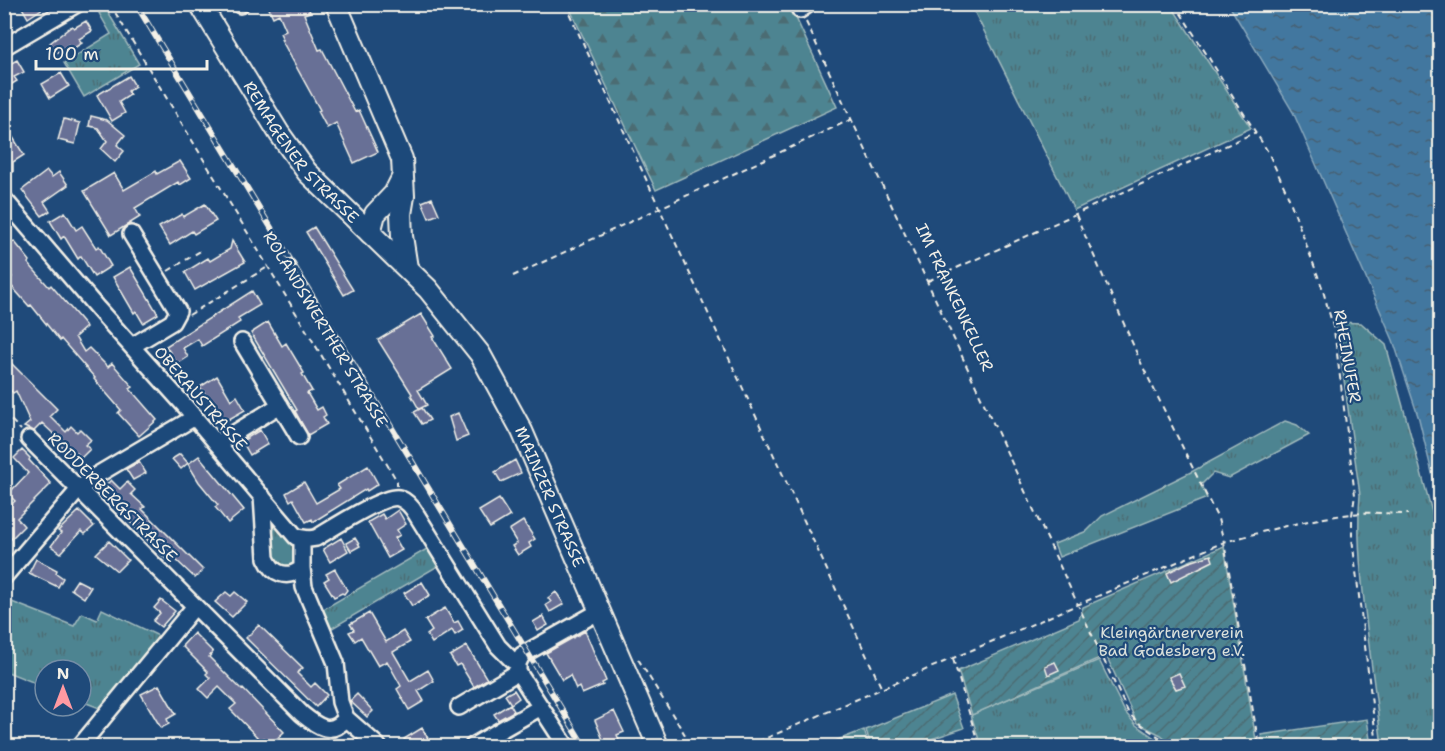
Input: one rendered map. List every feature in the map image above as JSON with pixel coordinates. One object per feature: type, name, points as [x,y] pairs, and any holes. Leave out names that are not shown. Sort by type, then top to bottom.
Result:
[{"type":"main road","name":"REMAGENER STRASSE","points":[[200,4],[297,159],[325,191],[370,233]]},
{"type":"main road","points":[[336,4],[402,159],[404,196],[401,214],[402,236],[407,268]]},
{"type":"main road","points":[[370,233],[375,214],[394,194],[402,178]]},
{"type":"main road","points":[[370,233],[388,226],[401,214]]},
{"type":"main road","name":"MAINZER STRASSE","points":[[370,233],[449,313],[480,354],[502,392],[522,431],[658,747]]},
{"type":"street","points":[[4,47],[77,4]]},
{"type":"street","name":"OBERAUSTRASSE","points":[[4,199],[195,417],[290,531],[296,537],[302,538]]},
{"type":"street","points":[[131,234],[178,311],[172,322],[132,346]]},
{"type":"street","points":[[242,342],[300,437]]},
{"type":"street","points":[[217,444],[280,405]]},
{"type":"street","points":[[4,577],[80,488],[97,475],[195,417]]},
{"type":"street","name":"RODDERBERGSTRASSE","points":[[29,439],[315,724],[328,729],[340,726],[346,718]]},
{"type":"street","points":[[262,496],[266,558],[270,567],[284,575],[296,573],[302,568]]},
{"type":"street","points":[[378,747],[346,718],[340,702],[336,663],[304,587],[302,538],[315,538],[384,499],[398,498],[410,505],[498,646],[518,667],[566,747]]},
{"type":"street","points":[[80,747],[195,606]]},
{"type":"street","points":[[459,707],[518,667],[522,655],[600,611]]},
{"type":"street","points":[[473,747],[541,707]]},
{"type":"path","name":"ROLANDSWERTHER STRASSE","points":[[110,4],[397,481],[398,498]]},
{"type":"path","points":[[565,4],[882,689]]},
{"type":"path","name":"RHEINUFER","points":[[1175,4],[1268,152],[1287,193],[1322,287],[1334,330],[1355,495],[1352,538],[1377,747]]},
{"type":"path","name":"IM FRANKENKELLER","points":[[802,6],[852,119],[1128,712],[1143,728],[1163,740],[1169,747]]},
{"type":"path","points":[[513,276],[852,119]]},
{"type":"path","points":[[928,281],[1256,132]]},
{"type":"path","points":[[1076,214],[1142,365],[1218,519],[1224,542],[1259,747]]},
{"type":"path","points":[[158,277],[202,250]]},
{"type":"path","points":[[175,317],[188,316],[267,267]]},
{"type":"path","name":"RODDERBERGSTRASSE","points":[[4,413],[29,439]]},
{"type":"path","points":[[748,747],[1224,542],[1340,515],[1408,514]]},
{"type":"path","points":[[638,659],[692,747]]},
{"type":"path","points":[[953,659],[979,747]]},
{"type":"path","points":[[4,741],[21,747]]},
{"type":"path","points":[[757,743],[773,747]]},
{"type":"green space","points":[[568,5],[790,5],[837,107],[656,190]]},
{"type":"green space","points":[[982,5],[1171,5],[1251,128],[1074,210],[973,9]]},
{"type":"green space","points":[[106,9],[139,64],[84,97],[64,63],[111,34],[99,13]]},
{"type":"green space","points":[[1336,322],[1361,323],[1386,345],[1440,541],[1440,746],[1382,746],[1361,574],[1360,495]]},
{"type":"green space","points":[[1285,421],[1297,425],[1309,435],[1229,478],[1213,473],[1201,485],[1207,498],[1059,557],[1054,544],[1087,531],[1102,516],[1193,471]]},
{"type":"green space","points":[[276,526],[280,527],[297,547],[298,563],[286,570],[274,563],[271,534]]},
{"type":"green space","points":[[432,546],[443,563],[329,630],[320,611]]},
{"type":"green space","name":"Kleingärtnerverein Bad Godesberg e.V.","points":[[1224,546],[1257,746],[1174,746],[1161,735],[1137,723],[1106,655],[972,715],[958,671],[1079,619],[1083,607]]},
{"type":"green space","points":[[4,599],[74,626],[82,613],[97,620],[102,609],[165,639],[105,710],[93,706],[93,658],[33,658],[33,682],[5,671]]},
{"type":"green space","points":[[1099,660],[1125,712],[1136,725],[1166,746],[981,746],[971,715]]},
{"type":"green space","points":[[952,695],[964,728],[911,746],[871,746],[866,730]]},
{"type":"green space","points":[[1367,719],[1371,746],[1263,746],[1261,735]]},
{"type":"green space","points":[[864,730],[869,746],[822,746]]},
{"type":"water","points":[[1229,5],[1440,5],[1440,506],[1419,419],[1393,340],[1293,112]]},
{"type":"building","points":[[20,4],[49,4],[28,18]]},
{"type":"building","points":[[267,4],[307,4],[310,12],[304,14],[319,50],[322,49],[355,112],[359,110],[378,152],[354,163],[336,123],[327,128],[318,111],[320,110],[281,39],[283,39],[280,33],[286,30],[279,14],[273,17]]},
{"type":"building","points":[[86,21],[92,31],[79,39],[82,43],[71,50],[68,45],[56,53],[50,43],[72,26],[74,28]]},
{"type":"building","points":[[4,59],[8,65],[17,60],[24,72],[14,77],[17,81],[4,89]]},
{"type":"building","points":[[61,73],[69,86],[50,98],[42,84]]},
{"type":"building","points":[[129,76],[135,86],[128,91],[130,95],[119,102],[125,113],[112,121],[97,95]]},
{"type":"building","points":[[91,116],[107,120],[125,135],[117,145],[124,151],[115,162],[101,149],[107,141],[98,128],[89,126]]},
{"type":"building","points":[[64,119],[80,123],[75,144],[58,140]]},
{"type":"building","points":[[4,123],[24,155],[13,162],[13,172],[4,172]]},
{"type":"building","points":[[180,161],[191,178],[180,185],[178,182],[135,208],[140,217],[111,235],[84,191],[114,173],[124,190],[156,171],[157,174]]},
{"type":"building","points":[[47,171],[52,177],[59,172],[68,185],[44,202],[50,211],[42,216],[22,190]]},
{"type":"building","points":[[432,198],[439,214],[429,218],[422,202]]},
{"type":"building","points":[[205,204],[216,221],[194,234],[192,231],[170,245],[159,227]]},
{"type":"building","points":[[65,212],[76,230],[82,226],[96,248],[99,246],[111,266],[94,277],[81,256],[78,259],[64,236],[61,239],[50,221]]},
{"type":"building","points":[[314,227],[353,290],[344,295],[306,232]]},
{"type":"building","points":[[14,241],[30,261],[28,263],[49,287],[51,285],[85,325],[86,327],[75,337],[84,352],[89,348],[108,367],[112,363],[133,387],[130,389],[157,420],[139,436],[118,413],[121,410],[95,378],[7,281],[12,277],[4,268],[4,249]]},
{"type":"building","points":[[232,241],[245,262],[195,290],[185,272],[208,258],[210,261],[230,249]]},
{"type":"building","points":[[130,267],[158,314],[143,323],[136,311],[134,313],[113,277]]},
{"type":"building","points":[[252,291],[260,305],[238,318],[240,322],[202,346],[198,339],[183,348],[188,357],[177,364],[166,346]]},
{"type":"building","points":[[421,314],[452,369],[418,390],[427,405],[419,409],[378,340]]},
{"type":"building","points":[[268,322],[282,346],[286,343],[304,373],[302,374],[312,391],[307,393],[317,410],[322,407],[326,415],[323,417],[327,424],[308,435],[295,411],[297,410],[251,333]]},
{"type":"building","points":[[4,356],[57,409],[50,416],[66,432],[71,426],[77,432],[80,429],[91,440],[85,445],[90,449],[81,458],[77,453],[73,457],[42,423],[34,431],[24,427],[30,422],[16,391],[13,393],[4,383]]},
{"type":"building","points":[[217,376],[231,400],[237,396],[245,410],[224,422],[200,387]]},
{"type":"building","points":[[422,408],[430,420],[422,424],[414,412]]},
{"type":"building","points":[[458,413],[468,436],[456,441],[449,417]]},
{"type":"building","points":[[260,430],[268,444],[250,455],[242,441]]},
{"type":"building","points":[[22,450],[51,484],[17,518],[24,526],[4,546],[4,511],[15,501],[8,494],[28,473],[14,458]]},
{"type":"building","points":[[180,454],[188,463],[181,469],[172,459]]},
{"type":"building","points":[[199,456],[244,510],[228,523],[215,507],[218,505],[188,464]]},
{"type":"building","points":[[515,460],[521,473],[501,482],[495,472]]},
{"type":"building","points":[[139,462],[146,473],[133,480],[126,469]]},
{"type":"building","points":[[368,466],[378,484],[313,522],[312,519],[306,522],[293,499],[290,501],[286,493],[304,482],[316,503],[340,489],[337,485]]},
{"type":"building","points":[[111,480],[120,489],[127,482],[135,490],[131,494],[145,507],[142,509],[203,570],[195,578],[174,558],[172,560],[168,556],[166,559],[100,491]]},
{"type":"building","points":[[499,499],[510,516],[490,528],[479,511]]},
{"type":"building","points":[[398,510],[406,524],[397,530],[400,535],[395,538],[402,550],[388,558],[368,522],[382,514],[385,519]]},
{"type":"building","points":[[79,511],[94,526],[85,534],[81,531],[61,553],[51,546],[61,533],[58,531]]},
{"type":"building","points":[[523,521],[535,539],[529,543],[531,547],[518,555],[512,546],[517,543],[509,530]]},
{"type":"building","points":[[341,538],[348,551],[330,562],[323,549]]},
{"type":"building","points":[[355,538],[360,546],[351,551],[346,543]]},
{"type":"building","points":[[109,541],[128,560],[117,571],[96,554]]},
{"type":"building","points":[[1211,555],[1213,561],[1171,582],[1167,573]]},
{"type":"building","points":[[36,559],[57,570],[56,573],[63,578],[58,587],[29,573]]},
{"type":"building","points":[[335,569],[347,590],[344,594],[334,597],[324,581],[329,578],[326,574]]},
{"type":"building","points":[[77,580],[91,587],[84,598],[71,589]]},
{"type":"building","points":[[422,582],[430,595],[412,606],[404,593]]},
{"type":"building","points":[[226,592],[231,596],[235,592],[247,602],[232,617],[215,602]]},
{"type":"building","points":[[556,592],[564,604],[550,612],[546,605],[551,602],[548,598]]},
{"type":"building","points":[[161,600],[175,611],[161,627],[153,621],[160,613],[154,608]]},
{"type":"building","points":[[445,608],[454,623],[458,621],[463,630],[455,635],[452,630],[432,643],[427,635],[432,631],[425,620]]},
{"type":"building","points":[[369,613],[386,642],[403,631],[410,642],[393,652],[410,681],[428,670],[434,681],[418,691],[424,701],[409,710],[397,689],[401,686],[387,661],[378,666],[361,637],[355,641],[349,632],[354,630],[350,624]]},
{"type":"building","points":[[543,616],[548,625],[538,631],[533,622]]},
{"type":"building","points":[[259,625],[303,668],[297,673],[311,687],[315,683],[327,695],[316,707],[246,638]]},
{"type":"building","points":[[585,631],[606,681],[602,683],[603,685],[582,694],[579,687],[576,689],[570,675],[562,680],[546,653]]},
{"type":"building","points":[[194,633],[213,652],[209,657],[284,732],[270,745],[264,738],[261,741],[230,709],[236,704],[219,687],[208,698],[199,689],[210,678],[206,674],[208,672],[182,646]]},
{"type":"building","points":[[467,646],[487,679],[474,687],[460,664],[456,666],[450,656]]},
{"type":"building","points":[[1055,662],[1059,670],[1048,675],[1045,666]]},
{"type":"building","points":[[1179,673],[1185,686],[1176,689],[1169,677]]},
{"type":"building","points":[[159,685],[176,714],[167,719],[169,724],[161,728],[141,694]]},
{"type":"building","points":[[514,690],[519,698],[511,704],[505,695]]},
{"type":"building","points":[[357,694],[373,711],[367,717],[350,701]]},
{"type":"building","points":[[510,704],[514,711],[498,720],[494,714]]},
{"type":"building","points":[[614,711],[624,732],[617,735],[620,743],[616,747],[606,747],[595,720]]},
{"type":"building","points":[[422,728],[433,747],[409,747],[404,739]]},
{"type":"railway","points":[[136,4],[584,746]]}]
